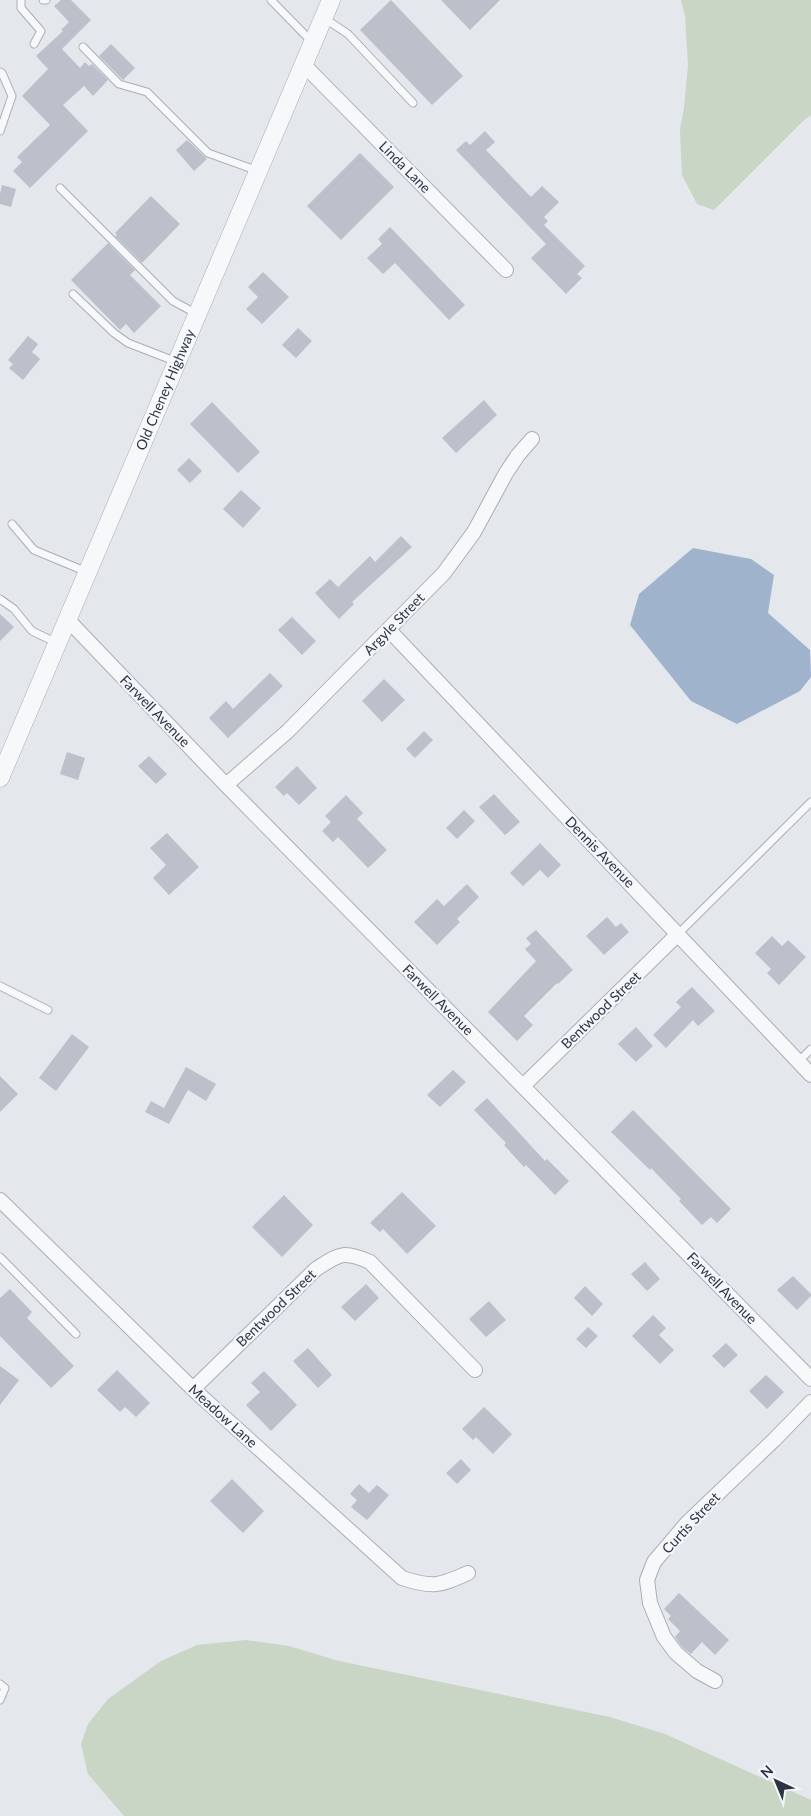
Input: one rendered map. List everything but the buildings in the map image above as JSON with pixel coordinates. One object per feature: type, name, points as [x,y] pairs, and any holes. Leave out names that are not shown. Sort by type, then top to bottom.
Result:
[{"type":"street","name":"Old Cheney Highway","points":[[0,778],[331,0]]},
{"type":"street","name":"Linda Lane","points":[[303,64],[506,270]]},
{"type":"street","name":"Argyle Street","points":[[226,785],[288,731],[449,566],[474,532],[506,473],[532,439]]},
{"type":"street","name":"Farwell Avenue","points":[[68,619],[226,785],[811,1379]]},
{"type":"street","name":"Dennis Avenue","points":[[388,630],[811,1075]]},
{"type":"street","name":"Bentwood Street","points":[[523,1086],[678,934]]},
{"type":"street","name":"Meadow Lane","points":[[0,1200],[193,1389],[402,1578],[421,1584],[443,1584],[468,1573]]},
{"type":"street","name":"Bentwood Street","points":[[193,1389],[316,1269],[336,1256],[353,1254],[370,1262],[475,1370]]},
{"type":"street","name":"Curtis Street","points":[[715,1681],[697,1672],[676,1653],[664,1637],[650,1603],[647,1580],[654,1562],[687,1523],[811,1402]]},
{"type":"lane","points":[[21,0],[21,8],[41,31],[34,44]]},
{"type":"lane","points":[[271,0],[313,42]]},
{"type":"lane","points":[[323,18],[348,34],[412,103]]},
{"type":"lane","points":[[84,47],[119,84],[147,92],[208,153],[258,171]]},
{"type":"lane","points":[[0,72],[2,72],[12,96],[0,131]]},
{"type":"lane","points":[[60,188],[173,301],[197,314]]},
{"type":"lane","points":[[73,294],[114,333],[128,343],[177,362]]},
{"type":"lane","points":[[12,524],[34,550],[88,572]]},
{"type":"lane","points":[[0,599],[14,609],[32,631],[57,643]]},
{"type":"lane","points":[[678,934],[811,802]]},
{"type":"lane","points":[[0,986],[48,1010]]},
{"type":"lane","points":[[798,1062],[811,1049]]},
{"type":"lane","points":[[0,1257],[76,1334]]},
{"type":"lane","points":[[0,1684],[5,1688],[0,1700]]},
{"type":"green space","points":[[681,0],[811,0],[811,115],[714,210],[697,204],[682,175],[680,129],[688,65],[685,16]]},
{"type":"green space","points":[[246,1640],[289,1646],[339,1661],[610,1717],[665,1734],[811,1800],[811,1816],[124,1816],[88,1774],[81,1744],[88,1724],[108,1699],[161,1661],[197,1645]]},
{"type":"water","points":[[693,548],[751,559],[774,575],[768,613],[810,650],[811,677],[800,691],[737,724],[691,701],[630,625],[639,594]]}]
